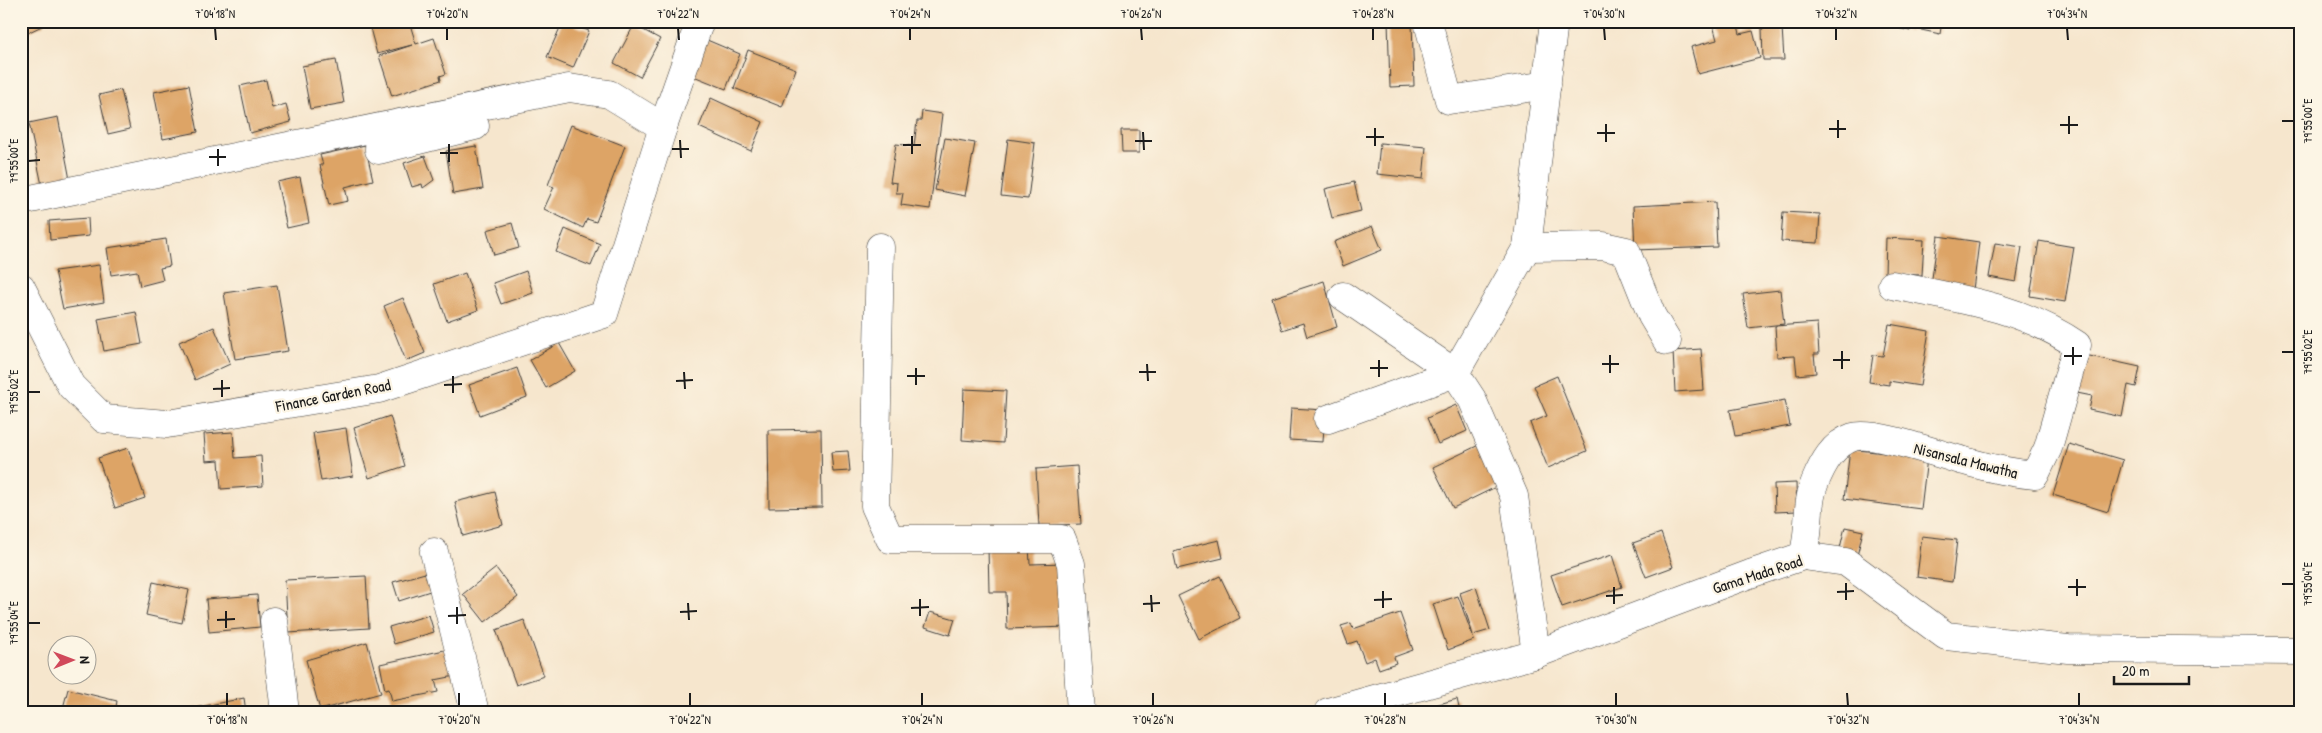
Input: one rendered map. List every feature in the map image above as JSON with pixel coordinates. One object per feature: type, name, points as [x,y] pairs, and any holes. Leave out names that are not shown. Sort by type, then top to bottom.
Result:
[{"type":"street","name":"Finance Garden Road","points":[[21,287],[71,386],[104,419],[167,424],[379,389],[604,314],[663,127],[700,21]]},
{"type":"street","points":[[1328,419],[1455,373],[1527,247],[1554,21]]},
{"type":"street","points":[[1429,26],[1449,100],[1547,86]]},
{"type":"street","points":[[21,201],[569,88],[609,94],[663,127]]},
{"type":"street","points":[[380,128],[379,150],[475,126]]},
{"type":"street","points":[[1527,247],[1603,246],[1626,251],[1652,316],[1666,341]]},
{"type":"street","points":[[880,247],[875,506],[890,539],[1062,539],[1071,564],[1081,712]]},
{"type":"street","name":"Nisansala Mawatha","points":[[1803,556],[1808,540],[1808,514],[1815,483],[1834,448],[1854,437],[1872,435],[1969,462],[2035,475],[2048,448],[2077,345],[2061,334],[1993,305],[1892,285]]},
{"type":"street","points":[[1343,296],[1455,373],[1472,399],[1514,496],[1536,654]]},
{"type":"street","points":[[434,552],[475,712]]},
{"type":"street","name":"Gama Mada Road","points":[[1328,712],[1536,654],[1803,556],[1846,562],[1946,636],[2068,649],[2301,651]]},
{"type":"street","points":[[274,621],[285,712]]},
{"type":"building","points":[[21,21],[43,21],[44,25],[25,34]]},
{"type":"building","points":[[368,21],[409,21],[416,44],[434,38],[446,74],[440,76],[441,80],[392,96],[379,56],[412,45],[377,54]]},
{"type":"building","points":[[563,21],[589,31],[573,68],[547,57]]},
{"type":"building","points":[[663,21],[676,21],[674,26]]},
{"type":"building","points":[[1388,21],[1412,21],[1414,86],[1390,87]]},
{"type":"building","points":[[1712,21],[1737,21],[1740,34],[1753,31],[1760,58],[1698,74],[1691,47],[1717,40]]},
{"type":"building","points":[[1868,21],[1912,21],[1910,31]]},
{"type":"building","points":[[1913,21],[1942,21],[1940,34],[1912,28]]},
{"type":"building","points":[[634,25],[660,39],[640,77],[614,63]]},
{"type":"building","points":[[1782,27],[1784,60],[1763,60],[1762,28]]},
{"type":"building","points":[[700,37],[740,54],[726,89],[686,73]]},
{"type":"building","points":[[748,50],[796,69],[782,107],[734,88]]},
{"type":"building","points":[[336,60],[344,103],[310,109],[302,66]]},
{"type":"building","points":[[266,80],[272,108],[286,104],[291,122],[250,133],[240,86]]},
{"type":"building","points":[[189,85],[198,132],[163,139],[154,92]]},
{"type":"building","points":[[121,90],[130,129],[108,134],[99,95]]},
{"type":"building","points":[[711,98],[763,122],[751,151],[699,127]]},
{"type":"building","points":[[922,111],[942,114],[930,209],[901,205],[903,193],[896,193],[897,183],[890,182],[896,144],[914,146],[917,121],[921,121]]},
{"type":"building","points":[[58,117],[71,185],[43,190],[29,123]]},
{"type":"building","points":[[571,125],[625,146],[596,222],[587,219],[583,228],[544,209],[554,187],[548,185]]},
{"type":"building","points":[[1121,130],[1139,130],[1139,153],[1122,153]]},
{"type":"building","points":[[945,138],[975,143],[965,196],[935,190]]},
{"type":"building","points":[[1008,139],[1035,143],[1028,199],[1001,196]]},
{"type":"building","points":[[1380,143],[1426,147],[1423,179],[1377,174]]},
{"type":"building","points":[[365,145],[373,180],[345,187],[348,201],[329,205],[320,165],[323,165],[320,155]]},
{"type":"building","points":[[476,146],[483,189],[453,194],[446,151]]},
{"type":"building","points":[[425,156],[434,180],[423,188],[422,184],[412,187],[404,163]]},
{"type":"building","points":[[300,177],[309,223],[287,228],[277,182]]},
{"type":"building","points":[[1354,182],[1361,211],[1332,218],[1325,189]]},
{"type":"building","points":[[1715,202],[1717,247],[1635,250],[1633,206]]},
{"type":"building","points":[[1783,212],[1820,214],[1818,243],[1781,241]]},
{"type":"building","points":[[88,218],[89,236],[50,240],[49,221]]},
{"type":"building","points":[[512,223],[519,248],[494,255],[487,230]]},
{"type":"building","points":[[1372,226],[1382,250],[1343,266],[1334,242]]},
{"type":"building","points":[[565,229],[600,244],[591,266],[556,252]]},
{"type":"building","points":[[1938,236],[1979,242],[1973,290],[1931,285]]},
{"type":"building","points":[[1886,238],[1924,240],[1922,275],[1885,274]]},
{"type":"building","points":[[166,239],[170,266],[160,268],[163,280],[140,286],[137,271],[111,275],[107,248]]},
{"type":"building","points":[[2039,241],[2074,247],[2065,302],[2030,296]]},
{"type":"building","points":[[1995,243],[2022,247],[2016,282],[1989,277]]},
{"type":"building","points":[[99,265],[104,302],[63,309],[55,271]]},
{"type":"building","points":[[526,271],[533,293],[501,304],[493,283]]},
{"type":"building","points":[[465,273],[478,310],[447,321],[434,284]]},
{"type":"building","points":[[1324,281],[1337,327],[1307,337],[1303,323],[1282,330],[1272,298]]},
{"type":"building","points":[[277,285],[288,351],[235,359],[224,293]]},
{"type":"building","points":[[1780,290],[1784,324],[1748,328],[1743,294]]},
{"type":"building","points":[[403,298],[425,353],[406,361],[384,306]]},
{"type":"building","points":[[136,312],[142,344],[104,351],[98,319]]},
{"type":"building","points":[[1817,323],[1819,354],[1814,354],[1816,373],[1797,375],[1795,356],[1777,357],[1775,326]]},
{"type":"building","points":[[1889,324],[1929,331],[1920,386],[1889,381],[1889,385],[1869,382],[1873,355],[1883,356]]},
{"type":"building","points":[[214,327],[230,364],[195,380],[179,342]]},
{"type":"building","points":[[559,343],[575,371],[546,388],[530,360]]},
{"type":"building","points":[[1701,349],[1704,390],[1675,392],[1673,351]]},
{"type":"building","points":[[2085,355],[2140,367],[2136,387],[2128,385],[2122,417],[2089,410],[2092,396],[2077,393]]},
{"type":"building","points":[[517,368],[527,397],[480,415],[469,385]]},
{"type":"building","points":[[1557,376],[1587,451],[1548,468],[1530,423],[1547,416],[1534,386]]},
{"type":"building","points":[[964,389],[1006,391],[1003,443],[962,440]]},
{"type":"building","points":[[1785,400],[1790,426],[1735,436],[1730,410]]},
{"type":"building","points":[[1456,405],[1467,431],[1438,444],[1427,418]]},
{"type":"building","points":[[1291,408],[1325,410],[1323,442],[1289,440]]},
{"type":"building","points":[[390,416],[405,466],[369,478],[354,428]]},
{"type":"building","points":[[346,428],[353,476],[321,481],[313,433]]},
{"type":"building","points":[[821,429],[822,507],[769,508],[768,430]]},
{"type":"building","points":[[233,432],[235,458],[261,456],[263,486],[221,489],[219,460],[206,461],[204,434]]},
{"type":"building","points":[[1483,443],[1502,484],[1453,508],[1433,467]]},
{"type":"building","points":[[2069,444],[2123,460],[2108,512],[2053,495]]},
{"type":"building","points":[[128,448],[145,498],[115,508],[98,458]]},
{"type":"building","points":[[1850,449],[1927,458],[1921,509],[1844,499]]},
{"type":"building","points":[[848,451],[850,471],[833,472],[831,452]]},
{"type":"building","points":[[1077,466],[1081,524],[1039,526],[1036,469]]},
{"type":"building","points":[[1796,483],[1797,511],[1775,512],[1774,484]]},
{"type":"building","points":[[495,492],[503,525],[463,536],[455,502]]},
{"type":"building","points":[[1845,527],[1863,531],[1857,556],[1839,552]]},
{"type":"building","points":[[1661,533],[1673,567],[1646,577],[1633,543]]},
{"type":"building","points":[[1922,536],[1957,540],[1952,582],[1917,577]]},
{"type":"building","points":[[1219,540],[1223,558],[1177,569],[1173,551]]},
{"type":"building","points":[[1029,546],[1030,564],[1066,563],[1068,627],[1007,629],[1006,592],[989,592],[988,547]]},
{"type":"building","points":[[1612,555],[1622,587],[1562,607],[1551,575]]},
{"type":"building","points":[[496,568],[518,597],[485,622],[463,594]]},
{"type":"building","points":[[425,573],[430,591],[399,601],[393,582]]},
{"type":"building","points":[[366,576],[369,628],[288,633],[285,580]]},
{"type":"building","points":[[1220,576],[1240,618],[1199,639],[1178,596]]},
{"type":"building","points":[[153,582],[189,590],[182,623],[146,615]]},
{"type":"building","points":[[1476,587],[1490,630],[1473,635],[1460,593]]},
{"type":"building","points":[[257,595],[260,627],[209,632],[206,599]]},
{"type":"building","points":[[1458,596],[1474,640],[1448,650],[1433,604]]},
{"type":"building","points":[[930,612],[955,619],[950,635],[925,627]]},
{"type":"building","points":[[1400,613],[1413,650],[1394,657],[1396,663],[1379,669],[1375,658],[1365,662],[1357,641],[1348,644],[1341,626],[1351,623],[1353,629]]},
{"type":"building","points":[[429,615],[434,632],[394,644],[389,627]]},
{"type":"building","points":[[524,620],[544,676],[516,685],[496,630]]},
{"type":"building","points":[[367,642],[381,693],[320,710],[306,660]]},
{"type":"building","points":[[449,649],[455,676],[435,680],[438,692],[392,701],[389,689],[385,690],[380,664]]},
{"type":"building","points":[[68,689],[117,701],[115,712],[62,712]]},
{"type":"building","points":[[244,698],[246,712],[186,712],[185,710]]},
{"type":"building","points":[[1457,699],[1460,712],[1414,712],[1414,711]]}]
